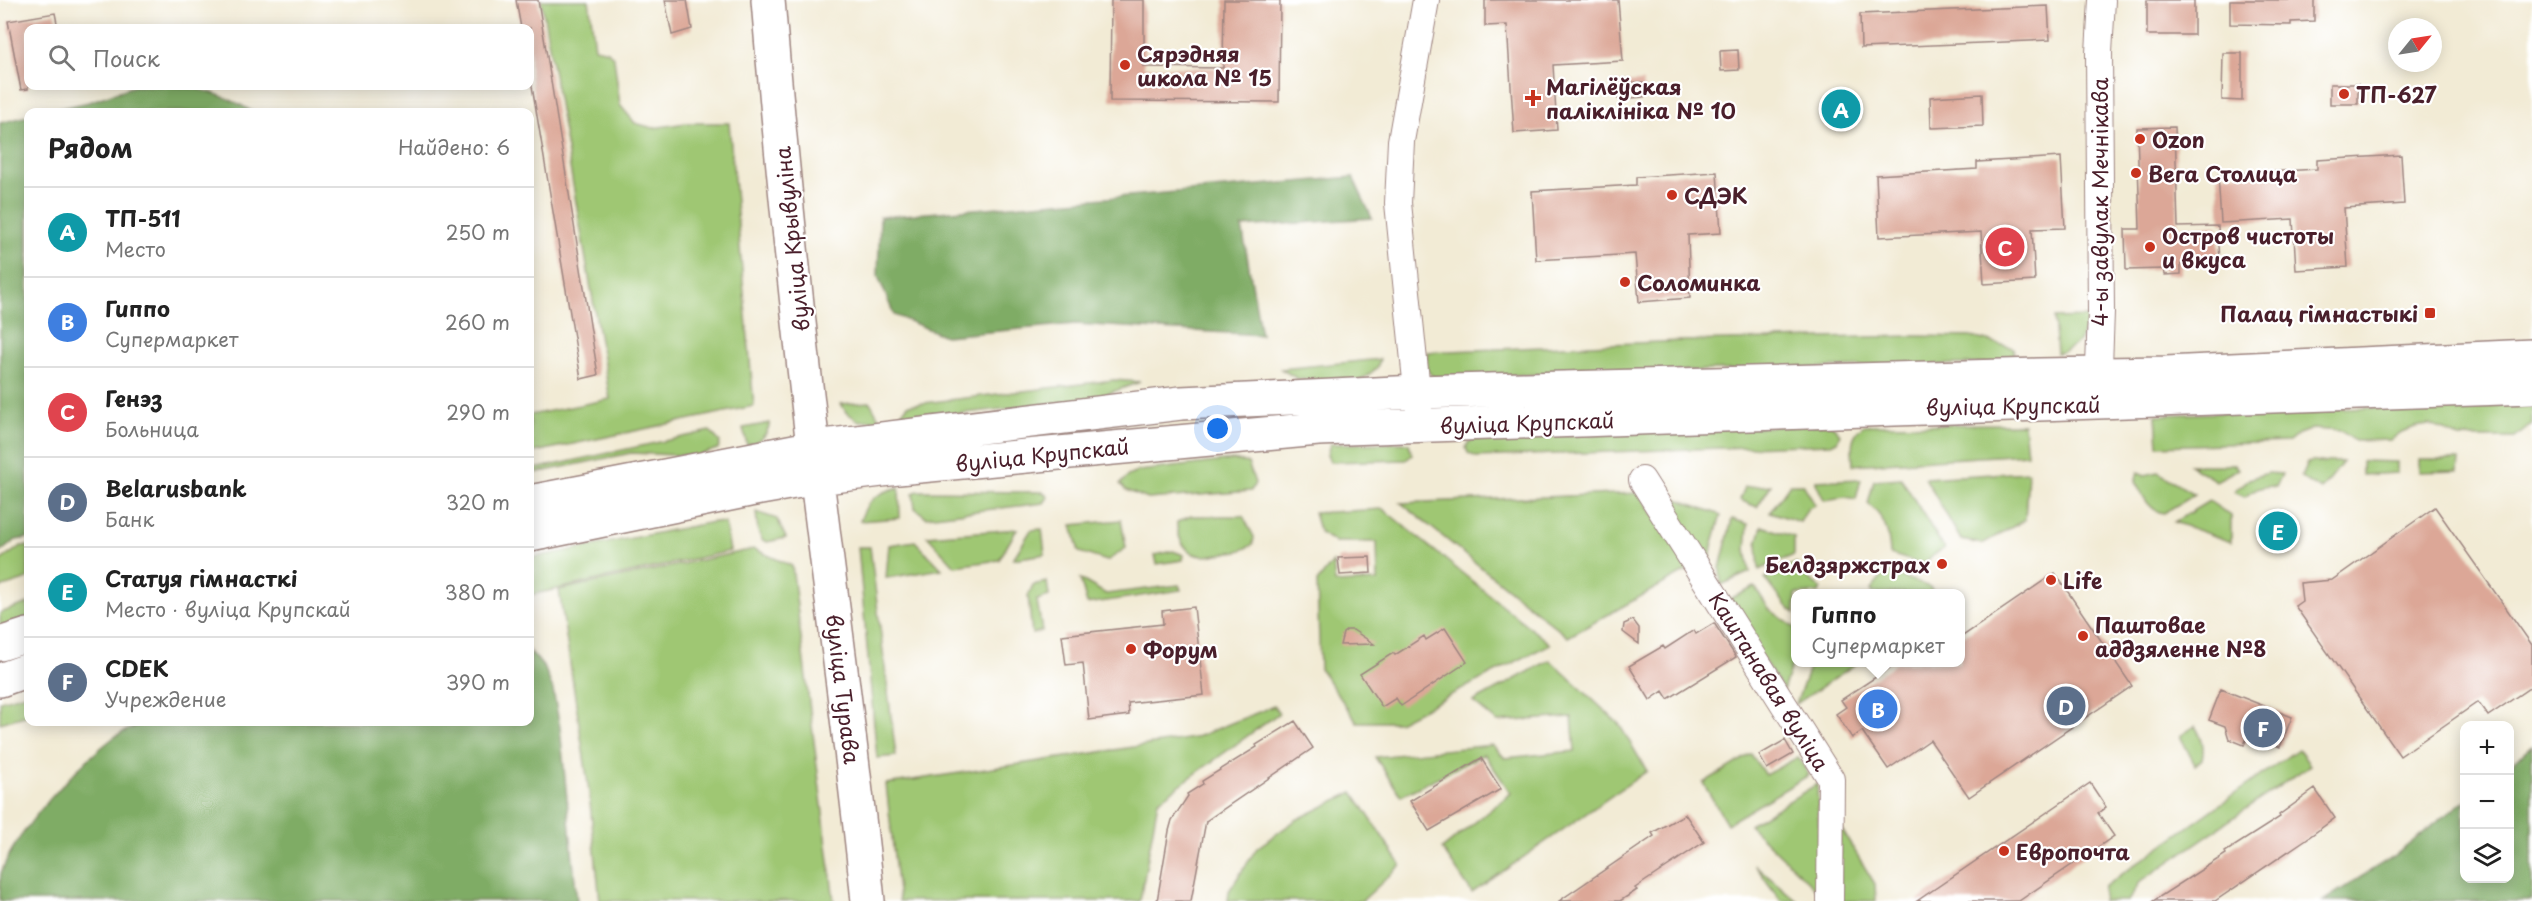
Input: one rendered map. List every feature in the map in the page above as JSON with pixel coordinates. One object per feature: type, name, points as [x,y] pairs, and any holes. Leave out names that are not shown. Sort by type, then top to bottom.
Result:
[{"type":"main road","name":"вуліца Крывуліна","points":[[768,0],[780,142],[816,463]]},
{"type":"main road","name":"вуліца Крупскай","points":[[534,534],[748,490],[816,463],[898,468],[1318,429],[2041,402],[2098,389],[2532,356]]},
{"type":"main road","name":"вуліца Крупскай","points":[[534,501],[816,463],[1181,403],[1418,392],[2039,375],[2098,389],[2532,387]]},
{"type":"main road","name":"вуліца Турава","points":[[816,463],[855,776],[868,901]]},
{"type":"main road","points":[[0,644],[24,636]]},
{"type":"main road","points":[[0,680],[24,671]]},
{"type":"street","points":[[1420,426],[1398,203],[1401,141],[1426,0]]},
{"type":"street","name":"4-ы завулак Мечнікава","points":[[2098,389],[2101,312],[2099,53],[2102,0]]},
{"type":"street","name":"Каштанавая вуліца","points":[[1642,480],[1831,779],[1830,901]]},
{"type":"green space","points":[[541,0],[589,0],[595,48],[608,51],[614,58],[620,105],[635,123],[653,128],[686,123],[729,123],[754,406],[534,452],[534,414],[610,399]]},
{"type":"green space","points":[[123,90],[201,90],[224,97],[246,108],[61,108],[89,102]]},
{"type":"green space","points":[[24,117],[24,539],[16,540],[0,552],[0,123]]},
{"type":"green space","points":[[1353,177],[1372,218],[1242,227],[1261,335],[1075,324],[945,336],[894,315],[878,276],[880,217]]},
{"type":"green space","points":[[2087,317],[2079,341],[2070,349],[2057,353],[2054,318]]},
{"type":"green space","points":[[1972,337],[2014,348],[2014,358],[2004,363],[1433,377],[1427,370],[1427,352],[1682,341]]},
{"type":"green space","points":[[1380,359],[1377,368],[1356,384],[1298,379],[1281,369]]},
{"type":"green space","points":[[1114,380],[1140,382],[1090,400],[896,420],[908,405]]},
{"type":"green space","points":[[870,402],[880,420],[859,421],[846,412],[841,404]]},
{"type":"green space","points":[[2529,403],[2532,405],[2532,424],[2515,438],[2459,438],[2429,425],[2415,427],[2400,433],[2391,440],[2355,441],[2341,431],[2312,429],[2299,434],[2289,442],[2158,446],[2156,415]]},
{"type":"green space","points":[[770,423],[762,438],[747,445],[743,428]]},
{"type":"green space","points":[[1831,424],[1840,434],[1837,441],[1831,444],[1476,457],[1468,453],[1466,448],[1468,443],[1474,439]]},
{"type":"green space","points":[[2024,424],[2027,454],[1853,465],[1854,438],[1864,425]]},
{"type":"green space","points":[[710,431],[720,442],[718,449],[696,456],[631,453],[534,473],[534,469]]},
{"type":"green space","points":[[1409,443],[1412,455],[1406,460],[1330,462],[1327,455],[1330,444]]},
{"type":"green space","points":[[1233,460],[1248,463],[1255,483],[1251,491],[1148,499],[1126,490],[1120,484],[1128,476],[1139,471]]},
{"type":"green space","points":[[2419,460],[2459,460],[2458,471],[2419,472]]},
{"type":"green space","points":[[2362,461],[2397,462],[2397,473],[2362,475]]},
{"type":"green space","points":[[2343,462],[2321,490],[2301,477],[2307,463]]},
{"type":"green space","points":[[2190,465],[2235,465],[2238,469],[2216,481]]},
{"type":"green space","points":[[2028,472],[2025,520],[1982,544],[1961,540],[1925,478]]},
{"type":"green space","points":[[2138,472],[2145,475],[2158,472],[2195,494],[2164,513],[2159,512],[2147,501],[2135,482]]},
{"type":"green space","points":[[2267,473],[2282,474],[2276,487],[2259,488],[2245,497],[2234,492],[2249,479]]},
{"type":"green space","points":[[1901,478],[1944,548],[1921,564],[1890,554],[1885,526],[1868,504],[1874,480]]},
{"type":"green space","points":[[1861,479],[1856,499],[1845,497],[1824,500],[1815,481]]},
{"type":"green space","points":[[1790,484],[1803,484],[1815,505],[1808,508],[1800,522],[1770,512]]},
{"type":"green space","points":[[1771,485],[1757,507],[1740,500],[1745,487]]},
{"type":"green space","points":[[899,487],[900,518],[860,521],[866,507],[874,498]]},
{"type":"green space","points":[[918,491],[1043,492],[1048,497],[1044,503],[926,517],[915,508],[913,493]]},
{"type":"green space","points":[[1655,491],[1721,515],[1709,567]]},
{"type":"green space","points":[[1639,493],[1690,569],[1568,637],[1401,503]]},
{"type":"green space","points":[[2209,501],[2231,516],[2231,542],[2174,522]]},
{"type":"green space","points":[[1383,509],[1550,644],[1398,722],[1357,722],[1320,669],[1317,582],[1333,562],[1335,583],[1378,581],[1377,542],[1335,542],[1320,533],[1314,513]]},
{"type":"green space","points":[[756,512],[777,519],[786,538],[767,542],[762,540],[758,531]]},
{"type":"green space","points":[[1191,516],[1243,516],[1254,537],[1253,544],[1237,551],[1209,556],[1192,553],[1180,539],[1177,527],[1177,522]]},
{"type":"green space","points":[[1732,519],[1748,524],[1746,550],[1750,572],[1721,585],[1720,568]]},
{"type":"green space","points":[[1121,520],[1126,548],[1107,561],[1079,552],[1072,525]]},
{"type":"green space","points":[[713,522],[725,523],[730,551],[534,594],[534,557]]},
{"type":"green space","points":[[1762,526],[1794,537],[1794,555],[1759,570],[1757,544]]},
{"type":"green space","points":[[1017,529],[999,560],[955,566],[927,536]]},
{"type":"green space","points":[[1042,529],[1045,554],[1013,559],[1031,530]]},
{"type":"green space","points":[[915,541],[942,569],[886,578],[889,545]]},
{"type":"green space","points":[[24,546],[24,580],[0,588],[0,561]]},
{"type":"green space","points":[[858,547],[870,547],[896,756],[877,758]]},
{"type":"green space","points":[[754,549],[792,566],[834,901],[600,901],[588,784],[559,590]]},
{"type":"green space","points":[[1173,551],[1184,555],[1183,560],[1157,564],[1155,555]]},
{"type":"green space","points":[[1796,563],[1803,574],[1821,588],[1791,589],[1791,610],[1765,578]]},
{"type":"green space","points":[[1883,570],[1931,589],[1872,589],[1882,577]]},
{"type":"green space","points":[[1080,579],[1106,594],[1179,585],[1181,590],[1087,604]]},
{"type":"green space","points":[[1047,582],[1049,596],[1037,600],[1042,631],[1032,634],[1028,596],[1033,585]]},
{"type":"green space","points":[[1755,587],[1769,609],[1791,625],[1791,667],[1783,690],[1725,601]]},
{"type":"green space","points":[[24,604],[24,622],[0,630],[0,613]]},
{"type":"green space","points":[[534,656],[545,669],[553,690],[560,727],[577,901],[0,901],[1,873],[20,838],[49,800],[82,765],[113,738],[137,726],[534,726]]},
{"type":"green space","points":[[1550,660],[1619,724],[1647,771],[1472,893],[1442,849],[1511,793],[1484,754],[1401,796],[1375,757],[1492,745],[1505,758],[1575,751],[1572,717],[1497,722],[1473,702]]},
{"type":"green space","points":[[1810,667],[1851,667],[1796,704]]},
{"type":"green space","points":[[24,694],[24,716],[0,723],[0,701]]},
{"type":"green space","points":[[1274,706],[1279,713],[1158,801],[1140,901],[899,901],[886,784],[1194,738]]},
{"type":"green space","points":[[2195,726],[2201,738],[2203,750],[2202,759],[2195,765],[2180,736]]},
{"type":"green space","points":[[2532,746],[2532,901],[2323,901],[2394,856],[2460,804],[2460,883],[2514,883],[2514,762]]},
{"type":"green space","points":[[2298,749],[2310,765],[2140,882],[2128,901],[2102,901],[2104,887]]},
{"type":"green space","points":[[1751,754],[1765,775],[1798,757],[1809,775],[1727,824],[1703,783]]},
{"type":"green space","points":[[1817,784],[1822,895],[1749,825]]},
{"type":"green space","points":[[1353,792],[1401,865],[1362,901],[1228,901],[1229,891],[1257,848],[1296,820]]},
{"type":"green space","points":[[1839,825],[1875,884],[1876,901],[1841,901]]},
{"type":"green space","points":[[1754,864],[1797,901],[1781,901]]},
{"type":"building","points":[[516,0],[538,0],[598,375],[581,379],[533,90],[534,24],[520,24]]},
{"type":"building","points":[[665,0],[687,0],[692,29],[672,35]]},
{"type":"building","points":[[1111,0],[1144,0],[1144,67],[1223,68],[1224,0],[1280,0],[1279,102],[1110,101]]},
{"type":"building","name":"Магілёўская паліклініка № 10","points":[[1485,0],[1618,0],[1623,61],[1553,65],[1557,130],[1514,133],[1507,25],[1485,26]]},
{"type":"building","points":[[2147,0],[2194,0],[2194,35],[2147,35]]},
{"type":"building","points":[[2230,0],[2314,0],[2314,21],[2291,22],[2291,25],[2230,24]]},
{"type":"building","points":[[2048,6],[2050,40],[1861,48],[1860,14]]},
{"type":"building","points":[[55,13],[57,24],[24,24],[24,90],[21,90],[8,21]]},
{"type":"building","points":[[1738,50],[1739,70],[1721,71],[1720,51]]},
{"type":"building","points":[[2223,53],[2242,53],[2242,101],[2222,100]]},
{"type":"building","points":[[1643,82],[1644,97],[1618,99],[1617,83]]},
{"type":"building","name":"ТП-627","points":[[2330,84],[2358,84],[2358,104],[2330,104]]},
{"type":"building","points":[[1982,94],[1983,126],[1931,128],[1930,97]]},
{"type":"building","points":[[1847,96],[1850,121],[1835,123],[1831,98]]},
{"type":"building","points":[[2175,127],[2178,227],[2218,226],[2220,262],[2181,263],[2181,274],[2165,275],[2164,269],[2126,270],[2125,229],[2140,229],[2137,128]]},
{"type":"building","points":[[2401,155],[2404,204],[2344,208],[2348,267],[2296,270],[2293,219],[2221,223],[2218,175],[2317,169],[2317,160]]},
{"type":"building","points":[[2061,157],[2065,228],[2032,229],[2035,281],[1984,284],[1981,232],[1879,237],[1876,175],[1977,169],[1977,162]]},
{"type":"building","points":[[1717,172],[1721,233],[1688,235],[1690,298],[1639,302],[1635,254],[1536,260],[1532,191],[1636,185],[1636,177]]},
{"type":"building","points":[[2435,507],[2532,645],[2532,686],[2488,716],[2478,702],[2400,756],[2295,606],[2302,601],[2300,583],[2332,580]]},
{"type":"building","points":[[1370,557],[1371,573],[1340,575],[1338,558]]},
{"type":"building","points":[[2055,573],[2132,686],[1969,797],[1930,740],[1888,769],[1862,731],[1852,738],[1836,714],[1846,707],[1841,700],[1891,667],[1965,667],[1965,635]]},
{"type":"building","name":"Форум","points":[[1194,607],[1204,695],[1128,703],[1129,715],[1089,720],[1083,663],[1066,665],[1062,635],[1163,624],[1162,611]]},
{"type":"building","points":[[1633,620],[1639,628],[1639,644],[1623,632],[1624,624]]},
{"type":"building","points":[[1714,623],[1736,657],[1668,699],[1663,691],[1650,700],[1629,666],[1663,646],[1665,649],[1694,630],[1696,634]]},
{"type":"building","points":[[1445,628],[1467,662],[1401,706],[1396,698],[1382,707],[1360,674],[1424,636],[1426,640]]},
{"type":"building","points":[[1353,630],[1374,644],[1340,645],[1343,633]]},
{"type":"building","points":[[2221,689],[2292,717],[2280,747],[2248,735],[2244,745],[2229,739],[2225,726],[2209,720]]},
{"type":"building","points":[[1295,721],[1313,748],[1206,821],[1191,901],[1157,901],[1172,820],[1188,796],[1187,794],[1203,784],[1202,781]]},
{"type":"building","points":[[1785,740],[1793,754],[1767,769],[1759,755]]},
{"type":"building","points":[[1481,758],[1501,789],[1429,831],[1410,801]]},
{"type":"building","points":[[2090,783],[2106,807],[2098,813],[2114,836],[2019,901],[1917,901]]},
{"type":"building","points":[[2315,789],[2335,818],[2305,840],[2215,901],[2153,901],[2280,817],[2279,815]]},
{"type":"building","points":[[1685,814],[1704,842],[1635,888],[1637,890],[1620,901],[1559,901],[1654,836],[1652,833]]},
{"type":"place","name":"Сярэдняя школа № 15","points":[[1125,65]]},
{"type":"place","name":"ТП-627","points":[[2344,94]]},
{"type":"place","name":"Магілёўская паліклініка № 10","points":[[1533,98]]},
{"type":"place","name":"ТП-511","points":[[1841,109]]},
{"type":"place","name":"Ozon","points":[[2140,139]]},
{"type":"place","name":"Вега Столица","points":[[2136,173]]},
{"type":"place","name":"СДЭК","points":[[1672,195]]},
{"type":"place","name":"Генэз","points":[[2005,247]]},
{"type":"place","name":"Остров чистоты и вкуса","points":[[2150,247]]},
{"type":"place","name":"Соломинка","points":[[1625,282]]},
{"type":"place","name":"Палац гімнастыкі","points":[[2430,313]]},
{"type":"place","name":"Статуя гімнасткі","points":[[2278,531]]},
{"type":"place","name":"Белдзяржстрах","points":[[1942,564]]},
{"type":"place","name":"Life","points":[[2051,580]]},
{"type":"place","name":"Паштовае аддзяленне №8","points":[[2083,636]]},
{"type":"place","name":"Форум","points":[[1131,649]]},
{"type":"place","name":"Belarusbank","points":[[2066,706]]},
{"type":"place","name":"Гиппо","points":[[1878,709]]},
{"type":"place","name":"CDEK","points":[[2263,728]]},
{"type":"place","name":"Европочта","points":[[2004,851]]}]
